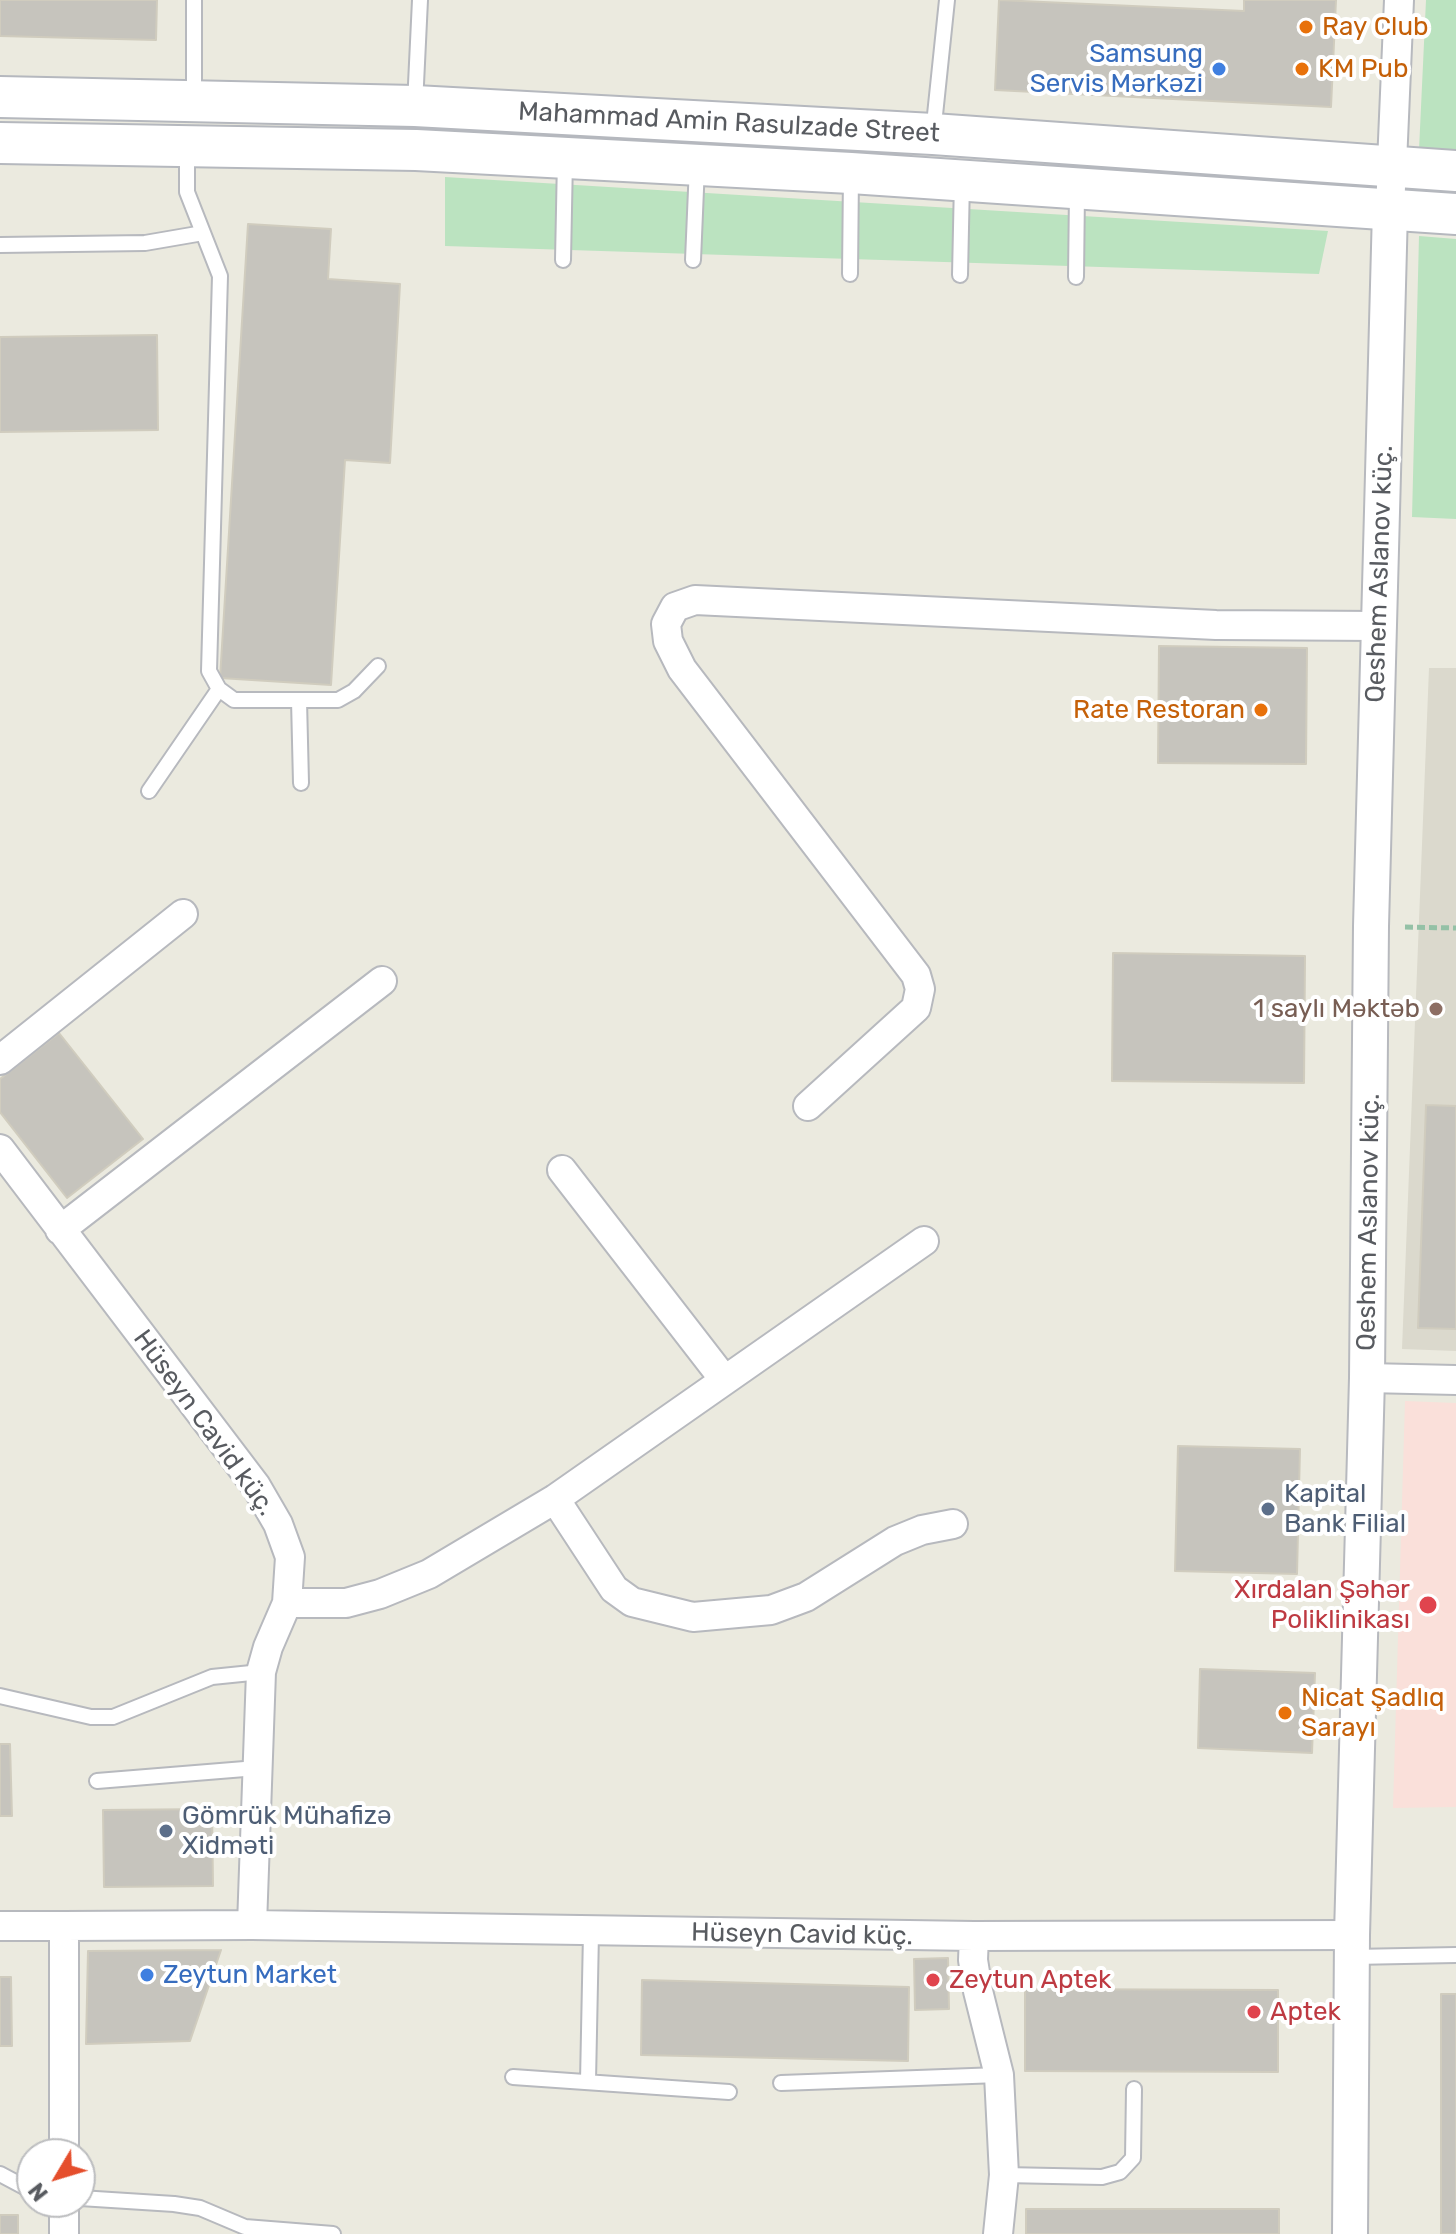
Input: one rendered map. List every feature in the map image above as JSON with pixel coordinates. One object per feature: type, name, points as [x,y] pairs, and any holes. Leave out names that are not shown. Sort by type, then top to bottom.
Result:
[{"type":"main road","name":"Mahammad Amin Rasulzade Street","points":[[0,97],[415,106],[933,134],[1456,171]]},
{"type":"main road","name":"Mahammad Amin Rasulzade Street","points":[[0,143],[416,150],[851,173],[1456,214]]},
{"type":"street","points":[[1390,210],[1399,0]]},
{"type":"street","name":"Qeshem Aslanov küç.","points":[[1350,2234],[1353,1946],[1367,1378],[1371,926],[1390,210]]},
{"type":"street","points":[[808,1106],[916,1008],[920,989],[916,975],[682,669],[668,641],[666,624],[675,607],[695,600],[1216,625],[1378,626]]},
{"type":"street","points":[[0,1060],[183,914]]},
{"type":"street","points":[[60,1230],[382,981]]},
{"type":"street","name":"Hüseyn Cavid küç.","points":[[0,1149],[256,1486],[278,1524],[290,1557],[287,1603],[261,1672],[252,1925]]},
{"type":"street","points":[[562,1170],[723,1378]]},
{"type":"street","points":[[287,1603],[323,1606],[380,1594],[429,1574],[555,1499],[723,1378],[924,1241]]},
{"type":"street","points":[[1367,1378],[1456,1380]]},
{"type":"street","points":[[555,1499],[614,1589],[632,1602],[693,1617],[771,1610],[806,1597],[895,1541],[922,1530],[953,1524]]},
{"type":"street","name":"Hüseyn Cavid küç.","points":[[0,1926],[252,1925],[591,1933],[974,1936],[1353,1946]]},
{"type":"street","points":[[64,1926],[64,2138]]},
{"type":"street","points":[[974,1936],[973,1960],[978,1991],[999,2075],[1004,2175],[998,2234]]},
{"type":"lane","points":[[194,0],[194,99]]},
{"type":"lane","points":[[415,106],[420,0]]},
{"type":"lane","points":[[933,134],[947,0]]},
{"type":"lane","points":[[187,145],[187,192],[220,276],[209,671],[219,689],[234,700],[338,700],[354,691],[378,666]]},
{"type":"lane","points":[[563,260],[565,158]]},
{"type":"lane","points":[[693,260],[697,165]]},
{"type":"lane","points":[[850,274],[851,173]]},
{"type":"lane","points":[[960,275],[962,181]]},
{"type":"lane","points":[[1076,277],[1077,187]]},
{"type":"lane","points":[[0,245],[145,243],[203,233]]},
{"type":"lane","points":[[149,791],[219,689]]},
{"type":"lane","points":[[299,700],[301,783]]},
{"type":"lane","points":[[0,1696],[91,1717],[113,1717],[212,1677],[261,1672]]},
{"type":"lane","points":[[97,1781],[257,1768]]},
{"type":"lane","points":[[588,2081],[591,1933]]},
{"type":"lane","points":[[1353,1946],[1456,1955]]},
{"type":"lane","points":[[781,2083],[999,2075]]},
{"type":"lane","points":[[513,2077],[729,2092]]},
{"type":"lane","points":[[1004,2175],[1102,2177],[1120,2172],[1133,2158],[1134,2089]]},
{"type":"lane","points":[[96,2199],[200,2208],[244,2231],[333,2234]]},
{"type":"path","points":[[1371,926],[1456,928]]},
{"type":"shaded area","name":"1 saylı Məktəb","points":[[1429,668],[1456,668],[1456,1351],[1402,1349]]},
{"type":"shaded area","name":"Xırdalan Şəhər Poliklinikası","points":[[1405,1401],[1456,1403],[1456,1807],[1393,1808]]},
{"type":"green space","points":[[1426,0],[1456,0],[1456,152],[1419,150]]},
{"type":"green space","points":[[445,177],[1328,231],[1319,274],[445,246]]},
{"type":"green space","points":[[1419,236],[1456,239],[1456,519],[1412,517]]},
{"type":"building","points":[[0,0],[157,0],[156,40],[0,36]]},
{"type":"building","points":[[999,0],[1244,11],[1244,0],[1336,0],[1331,107],[995,90]]},
{"type":"building","points":[[248,224],[331,229],[328,279],[400,284],[390,463],[345,460],[331,685],[220,678]]},
{"type":"building","points":[[157,335],[158,430],[0,432],[0,337]]},
{"type":"building","points":[[1159,646],[1307,648],[1306,764],[1158,763]]},
{"type":"building","points":[[1113,953],[1305,956],[1304,1083],[1112,1081]]},
{"type":"building","points":[[59,1033],[143,1139],[67,1198],[0,1112],[0,1079]]},
{"type":"building","points":[[1426,1105],[1456,1106],[1456,1329],[1418,1328]]},
{"type":"building","points":[[1178,1446],[1300,1449],[1297,1574],[1175,1571]]},
{"type":"building","points":[[1200,1669],[1315,1673],[1312,1753],[1198,1748]]},
{"type":"building","points":[[0,1744],[10,1744],[12,1816],[0,1816]]},
{"type":"building","points":[[212,1809],[213,1886],[104,1887],[103,1810]]},
{"type":"building","points":[[221,1950],[190,2041],[86,2044],[88,1951]]},
{"type":"building","points":[[948,1958],[949,2009],[915,2010],[914,1959]]},
{"type":"building","points":[[0,1977],[11,1977],[12,2046],[0,2046]]},
{"type":"building","points":[[642,1980],[909,1987],[908,2061],[641,2055]]},
{"type":"building","points":[[1025,1989],[1278,1990],[1278,2072],[1025,2071]]},
{"type":"building","points":[[1441,1994],[1456,1994],[1456,2234],[1441,2234]]},
{"type":"building","points":[[1026,2209],[1279,2209],[1279,2234],[1026,2234]]},
{"type":"building","points":[[0,2215],[16,2215],[18,2234],[0,2234]]},
{"type":"place","name":"Ray Club","points":[[1306,27]]},
{"type":"place","name":"Samsung Servis Mərkəzi","points":[[1219,69]]},
{"type":"place","name":"KM Pub","points":[[1302,69]]},
{"type":"place","name":"Rate Restoran","points":[[1261,710]]},
{"type":"place","name":"1 saylı Məktəb","points":[[1436,1009]]},
{"type":"place","name":"Kapital Bank Filial","points":[[1268,1509]]},
{"type":"place","name":"Xırdalan Şəhər Poliklinikası","points":[[1428,1605]]},
{"type":"place","name":"Nicat Şadlıq Sarayı","points":[[1285,1713]]},
{"type":"place","name":"Gömrük Mühafizə Xidməti","points":[[166,1831]]},
{"type":"place","name":"Zeytun Market","points":[[147,1975]]},
{"type":"place","name":"Zeytun Aptek","points":[[933,1980]]},
{"type":"place","name":"Aptek","points":[[1254,2012]]}]
